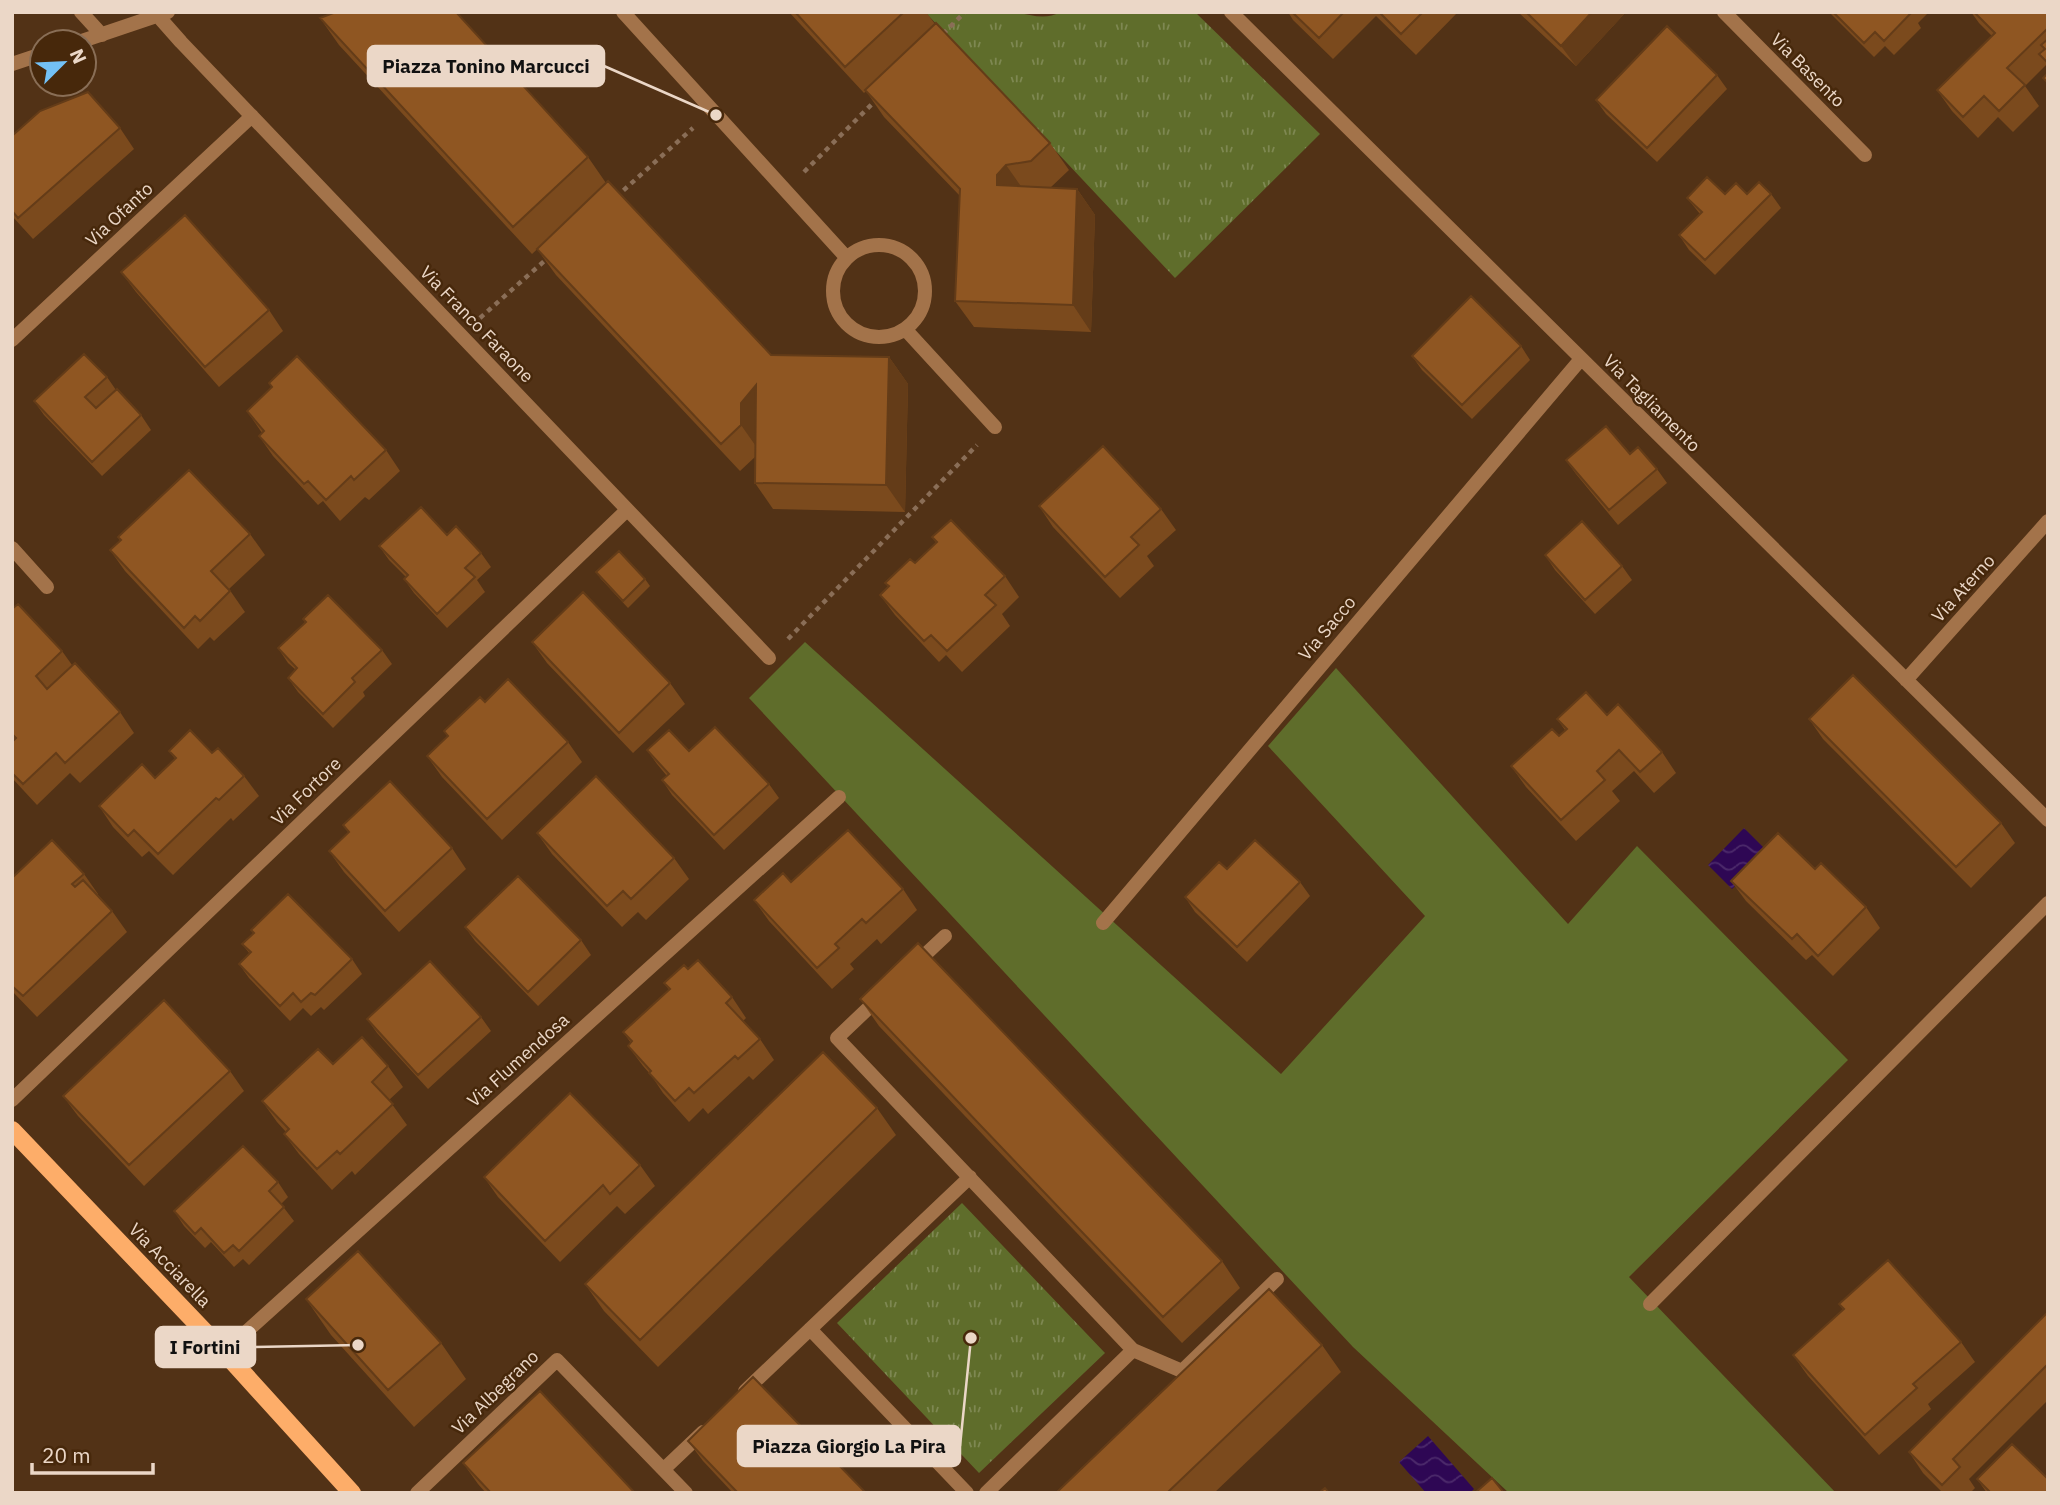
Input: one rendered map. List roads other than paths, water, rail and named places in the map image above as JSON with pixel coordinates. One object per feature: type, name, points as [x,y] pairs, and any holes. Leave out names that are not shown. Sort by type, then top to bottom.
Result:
[{"type":"main road","name":"Via Acciarella","points":[[12,1130],[223,1352],[352,1493]]},
{"type":"street","points":[[81,12],[102,35]]},
{"type":"street","points":[[623,12],[846,257]]},
{"type":"street","name":"Via Tagliamento","points":[[1231,12],[2048,820]]},
{"type":"street","name":"Via Basento","points":[[1724,12],[1866,155]]},
{"type":"street","points":[[98,36],[163,14]]},
{"type":"street","name":"Via Franco Faraone","points":[[163,14],[252,116],[769,659]]},
{"type":"street","name":"Via Ofanto","points":[[12,340],[252,116]]},
{"type":"street","points":[[874,244],[889,245],[904,251],[915,261],[923,274],[923,305],[916,319],[905,330],[891,336],[861,334],[848,326],[838,314],[832,299],[832,284],[837,269],[846,257],[859,248],[874,244]]},
{"type":"street","points":[[905,330],[995,427]]},
{"type":"street","name":"Via Sacco","points":[[1103,923],[1581,359]]},
{"type":"street","name":"Via Fortore","points":[[12,1100],[627,510]]},
{"type":"street","name":"Via Aterno","points":[[1906,680],[2048,521]]},
{"type":"street","points":[[12,548],[47,587]]},
{"type":"street","name":"Via Flumendosa","points":[[223,1352],[839,797]]},
{"type":"street","points":[[1650,1304],[2048,903]]},
{"type":"street","points":[[906,973],[945,936]]},
{"type":"street","points":[[886,992],[837,1038],[1133,1350],[1182,1371],[1278,1279]]},
{"type":"street","points":[[732,1404],[970,1177]]},
{"type":"street","points":[[810,1329],[967,1493]]},
{"type":"street","points":[[986,1493],[1133,1350]]},
{"type":"street","name":"Via Albegrano","points":[[417,1493],[557,1360],[686,1493]]},
{"type":"street","points":[[664,1469],[713,1423]]},
{"type":"water","points":[[1744,828],[1769,853],[1732,889],[1708,865]]},
{"type":"water","points":[[1428,1436],[1474,1489],[1470,1493],[1426,1493],[1399,1462]]},
{"type":"place","name":"Piazza Tonino Marcucci","points":[[716,115]]},
{"type":"place","name":"Piazza Giorgio La Pira","points":[[971,1338]]},
{"type":"place","name":"I Fortini","points":[[358,1345]]}]
